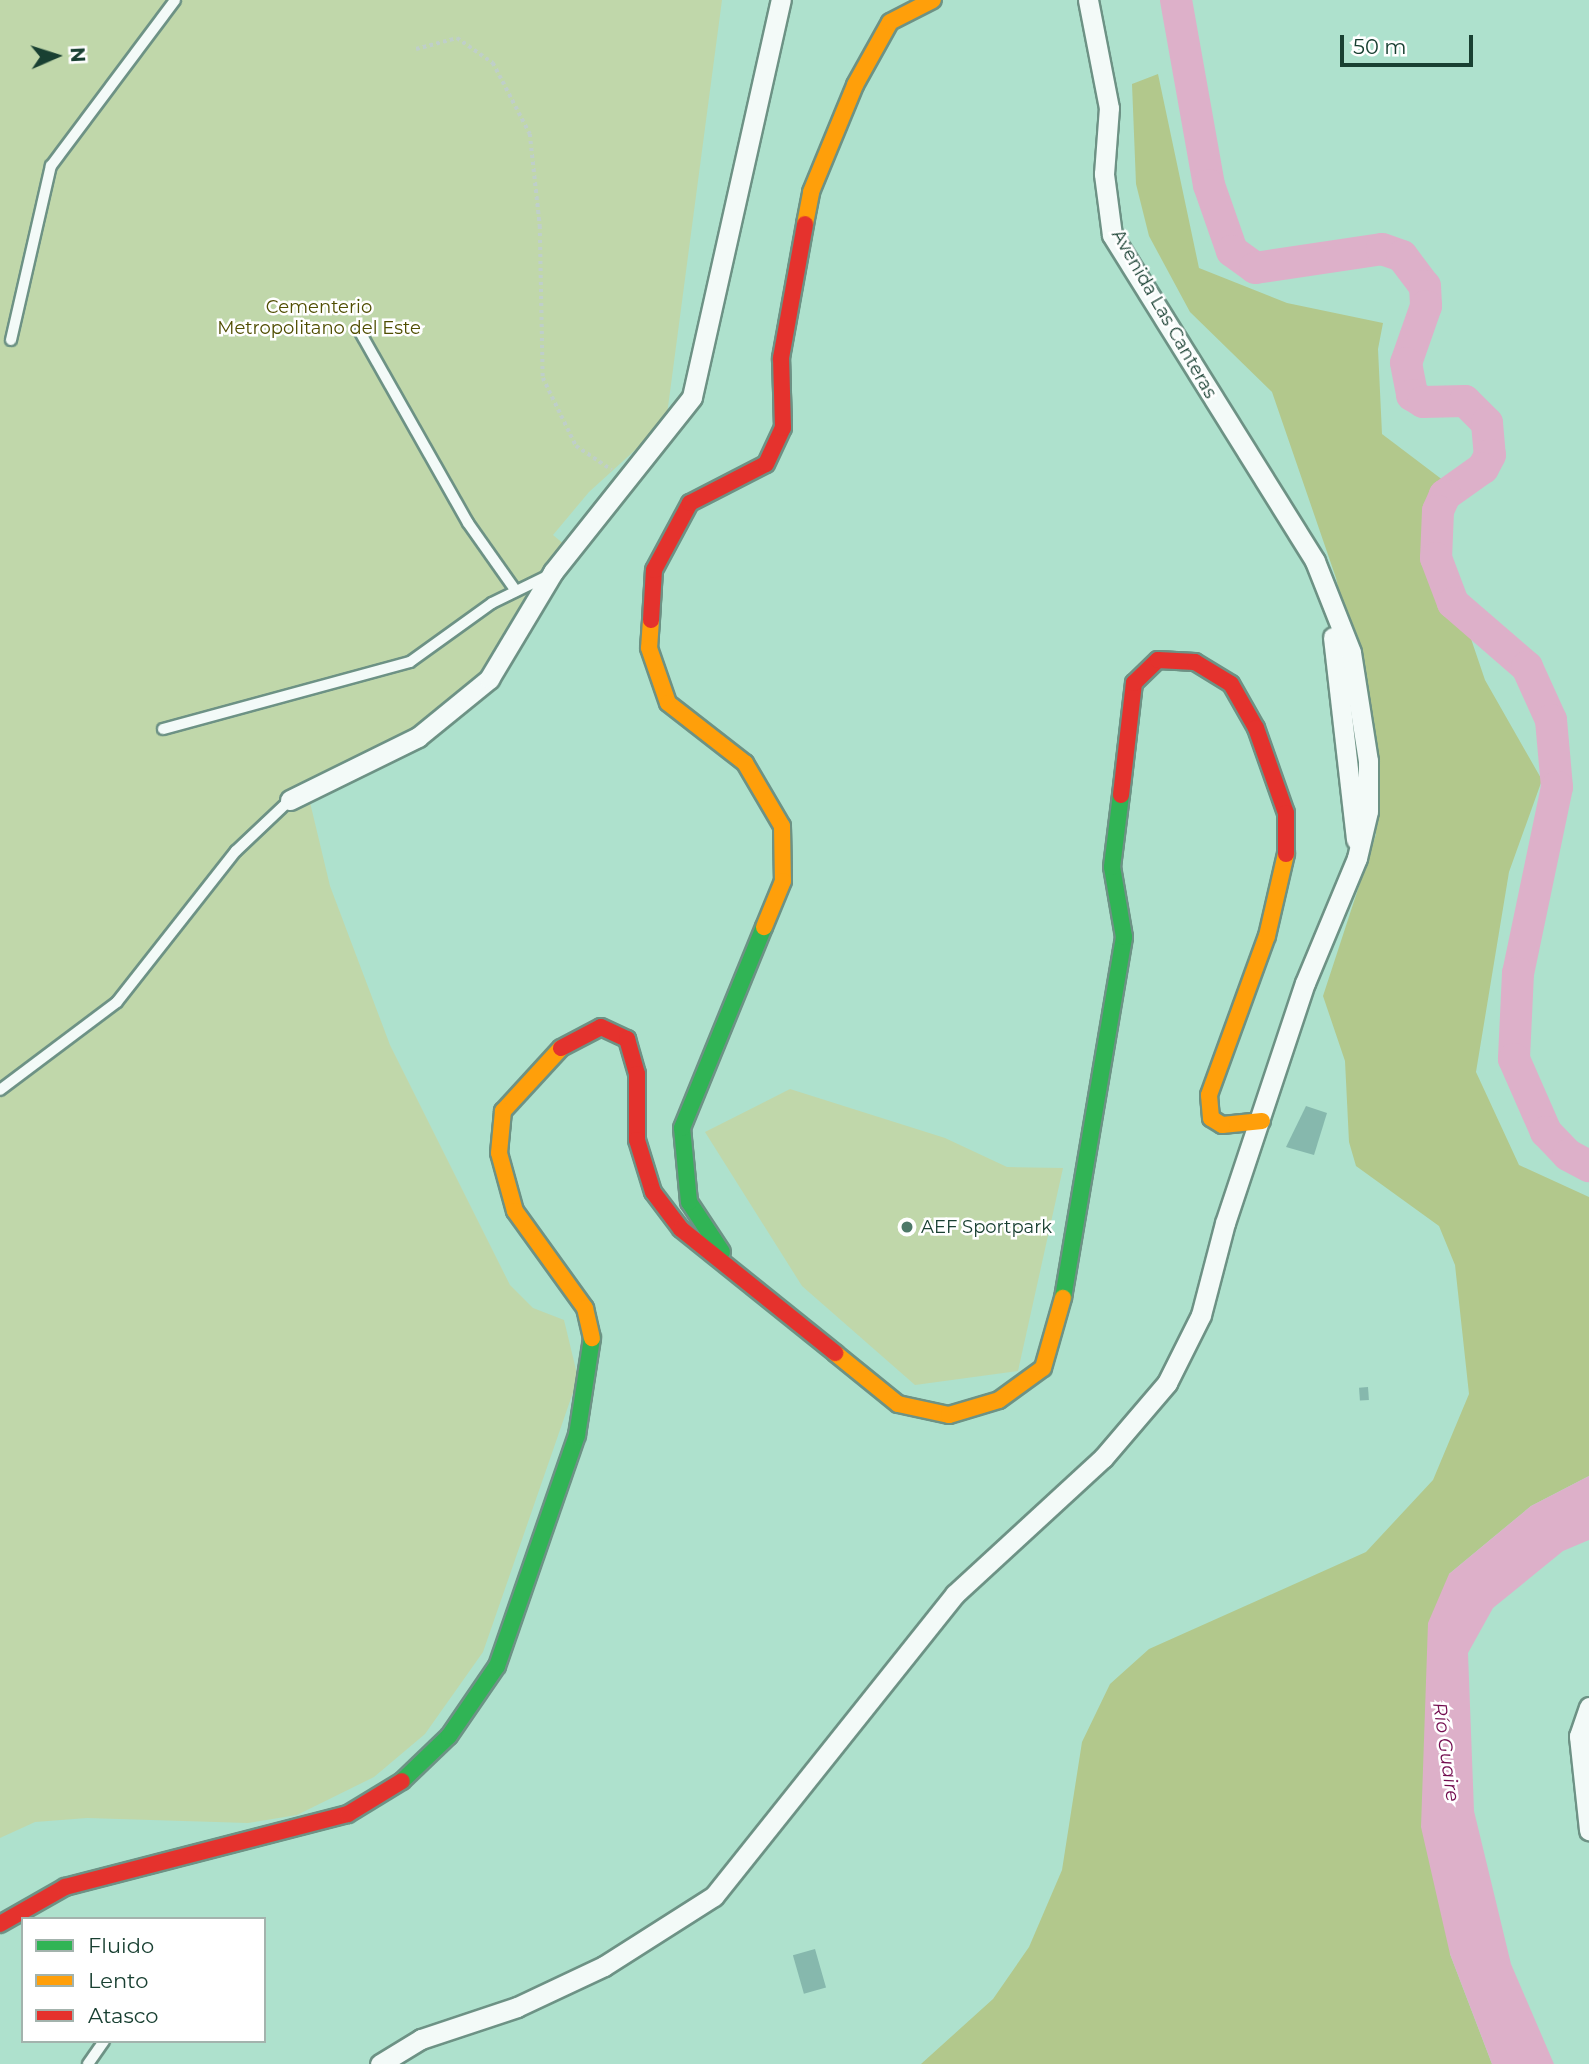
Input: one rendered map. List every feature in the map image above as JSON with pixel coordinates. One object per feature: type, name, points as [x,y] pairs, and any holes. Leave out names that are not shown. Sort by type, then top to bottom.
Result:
[{"type":"street","points":[[290,800],[418,737],[488,679],[553,572],[629,481],[692,397],[780,0]]},
{"type":"street","points":[[743,1284],[689,1202],[682,1128],[783,881],[782,826],[745,764],[668,703],[649,648],[654,570],[690,503],[766,464],[783,428],[781,358],[811,192],[855,85],[890,22],[933,0]]},
{"type":"street","name":"Avenida Las Canteras","points":[[380,2064],[421,2039],[517,2007],[604,1966],[714,1896],[955,1594],[1103,1458],[1167,1383],[1201,1315],[1225,1223],[1262,1121],[1305,983],[1357,858],[1337,653],[1315,561],[1112,235],[1104,174],[1109,108],[1088,0]]},
{"type":"street","points":[[0,1924],[65,1888],[348,1814],[397,1786],[449,1736],[497,1666],[577,1436],[595,1349],[585,1308],[515,1211],[499,1153],[503,1111],[532,1073],[572,1039],[601,1027],[628,1039],[637,1074],[637,1140],[653,1192],[681,1229],[743,1284],[898,1404],[949,1415],[999,1400],[1043,1368],[1061,1315],[1080,1170],[1124,937],[1112,867],[1134,683],[1158,660],[1195,662],[1231,684],[1256,728],[1286,813],[1286,864],[1267,936],[1209,1095],[1211,1118],[1222,1125],[1262,1121]]},
{"type":"street","points":[[1589,1707],[1579,1737],[1589,1829]]},
{"type":"lane","points":[[12,340],[51,166],[175,0]]},
{"type":"lane","points":[[360,332],[468,523],[516,591]]},
{"type":"lane","points":[[163,729],[410,662],[516,591],[553,572]]},
{"type":"lane","points":[[0,1090],[117,1002],[236,851],[290,800]]},
{"type":"lane","points":[[88,2064],[103,2043]]},
{"type":"path","points":[[416,49],[457,37],[493,63],[530,134],[540,226],[542,378],[576,446],[629,481]]},
{"type":"green space","name":"Cementerio Metropolitano del Este","points":[[0,0],[722,0],[666,422],[589,492],[553,535],[577,555],[498,677],[308,794],[330,886],[390,1045],[510,1285],[533,1308],[564,1320],[578,1378],[483,1652],[425,1734],[374,1777],[297,1815],[248,1823],[87,1818],[35,1822],[0,1838]]},
{"type":"green space","points":[[1158,74],[1199,268],[1287,303],[1383,323],[1378,349],[1382,434],[1452,487],[1448,571],[1485,680],[1542,780],[1509,872],[1476,1072],[1519,1165],[1589,1197],[1589,1476],[1531,1506],[1449,1574],[1450,1954],[1492,2064],[921,2064],[993,1999],[1029,1947],[1062,1870],[1082,1742],[1110,1684],[1149,1649],[1366,1552],[1433,1480],[1469,1394],[1455,1265],[1439,1226],[1356,1166],[1349,1142],[1345,1061],[1323,996],[1376,834],[1368,724],[1336,578],[1272,392],[1190,312],[1149,236],[1136,184],[1132,84]]},
{"type":"green space","name":"AEF Sportpark","points":[[790,1089],[945,1138],[1007,1167],[1063,1168],[1018,1371],[915,1385],[802,1286],[705,1132]]},
{"type":"water","name":"Río Guaire","points":[[1589,1476],[1589,1540],[1563,1551],[1493,1608],[1468,1653],[1474,1811],[1511,1964],[1554,2064],[1492,2064],[1450,1954],[1421,1827],[1428,1623],[1449,1574],[1531,1506]]},
{"type":"building","points":[[1306,1106],[1327,1113],[1314,1155],[1286,1147]]},
{"type":"building","points":[[1368,1387],[1369,1400],[1360,1401],[1359,1388]]},
{"type":"building","points":[[815,1949],[826,1987],[804,1994],[793,1955]]},
{"type":"waterway","points":[[1176,0],[1209,185],[1232,251],[1255,268],[1382,249],[1402,256],[1425,286],[1426,306],[1406,363],[1412,395],[1423,402],[1465,401],[1487,423],[1490,455],[1483,468],[1445,495],[1438,511],[1436,558],[1453,603],[1527,667],[1551,720],[1557,787],[1518,973],[1514,1059],[1546,1132],[1568,1155],[1589,1166]]},
{"type":"traffic: fast","points":[[1063,1298],[1124,937],[1112,867],[1121,795]]},
{"type":"traffic: fast","points":[[722,1252],[689,1202],[682,1128],[764,927]]},
{"type":"traffic: fast","points":[[402,1781],[449,1736],[497,1666],[577,1435],[592,1338]]},
{"type":"traffic: slow","points":[[805,224],[811,192],[855,85],[890,22],[933,0]]},
{"type":"traffic: slow","points":[[651,620],[649,648],[668,703],[745,763],[782,826],[783,881],[764,927]]},
{"type":"traffic: slow","points":[[1262,1121],[1222,1125],[1211,1118],[1209,1095],[1267,936],[1286,854]]},
{"type":"traffic: slow","points":[[561,1048],[503,1111],[499,1153],[515,1211],[585,1308],[592,1338]]},
{"type":"traffic: slow","points":[[835,1353],[898,1404],[949,1415],[999,1400],[1043,1368],[1063,1298]]},
{"type":"traffic: jam","points":[[651,620],[654,570],[690,503],[766,464],[783,428],[781,358],[805,224]]},
{"type":"traffic: jam","points":[[1121,795],[1134,683],[1158,660],[1195,662],[1231,684],[1256,728],[1286,813],[1286,854]]},
{"type":"traffic: jam","points":[[561,1048],[601,1027],[627,1039],[637,1074],[637,1140],[653,1192],[681,1229],[835,1353]]},
{"type":"traffic: jam","points":[[0,1924],[65,1887],[348,1814],[402,1781]]},
{"type":"place","name":"AEF Sportpark","points":[[907,1227]]}]
